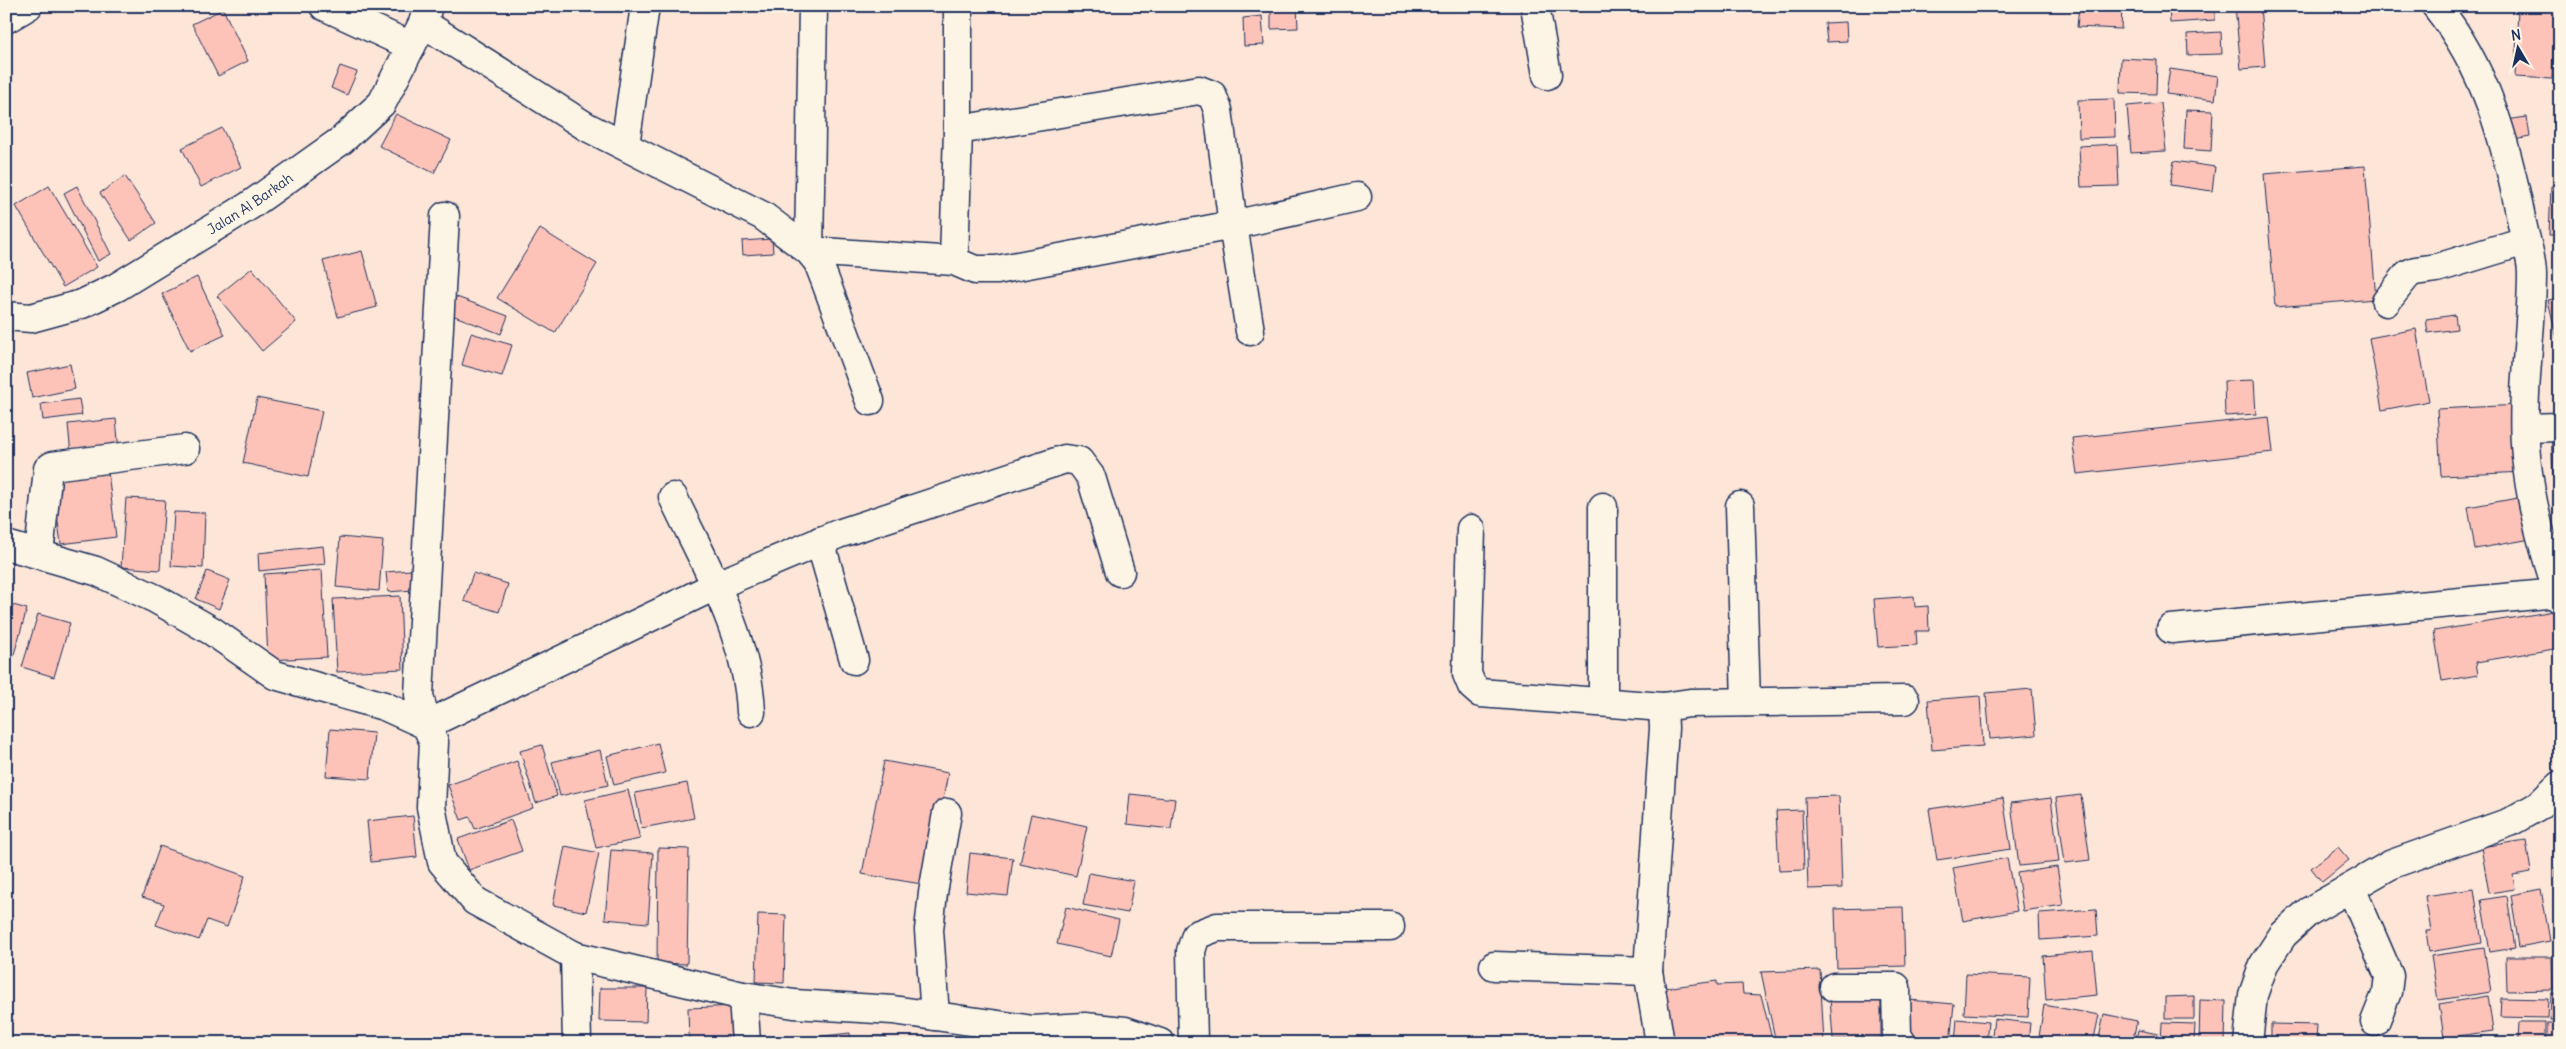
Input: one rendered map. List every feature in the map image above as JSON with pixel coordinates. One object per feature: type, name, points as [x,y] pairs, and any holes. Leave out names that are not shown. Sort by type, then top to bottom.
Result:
[{"type":"street","points":[[6,19],[28,6]]},
{"type":"street","points":[[324,6],[421,25],[587,127],[763,216],[809,251],[818,262],[870,402]]},
{"type":"street","points":[[625,145],[645,6]]},
{"type":"street","points":[[809,251],[813,6]]},
{"type":"street","points":[[954,261],[958,130],[958,6]]},
{"type":"street","points":[[1535,6],[1547,75]]},
{"type":"street","points":[[2171,629],[2559,596],[2541,545],[2532,506],[2525,428],[2532,271],[2526,241],[2515,189],[2491,101],[2468,52],[2436,6]]},
{"type":"street","name":"Jalan Al Barkah","points":[[6,316],[31,318],[82,304],[117,287],[249,206],[342,140],[382,104],[421,25]]},
{"type":"street","points":[[958,130],[1199,90],[1212,95],[1218,110],[1233,225],[1250,331]]},
{"type":"street","points":[[809,251],[954,261],[975,270],[997,270],[1233,225],[1357,197]]},
{"type":"street","points":[[445,216],[419,695],[426,725],[434,742],[431,807],[442,862],[475,901],[575,956],[743,996],[794,1004],[893,1010],[1033,1030],[1085,1027],[1125,1031],[1160,1043]]},
{"type":"street","points":[[2386,302],[2408,274],[2415,271],[2437,268],[2526,241]]},
{"type":"street","points":[[2525,428],[2560,427]]},
{"type":"street","points":[[39,554],[48,469],[52,466],[185,449]]},
{"type":"street","points":[[426,725],[714,586],[820,542],[1065,459],[1079,461],[1091,477],[1120,572]]},
{"type":"street","points":[[673,497],[738,641],[750,690],[751,712]]},
{"type":"street","points":[[1740,506],[1746,702]]},
{"type":"street","points":[[1603,507],[1603,702]]},
{"type":"street","points":[[1471,529],[1467,674],[1472,686],[1480,693],[1663,707],[1690,703],[1905,700]]},
{"type":"street","points":[[820,542],[854,660]]},
{"type":"street","points":[[6,545],[96,571],[156,599],[212,631],[275,675],[384,706],[426,725]]},
{"type":"street","points":[[1660,1043],[1648,971],[1664,728],[1663,707]]},
{"type":"street","points":[[2248,1043],[2252,995],[2264,964],[2283,935],[2308,912],[2392,864],[2510,822],[2538,806],[2560,784]]},
{"type":"street","points":[[935,1016],[929,930],[932,893],[947,813]]},
{"type":"street","points":[[2351,888],[2389,976],[2388,992],[2375,1022]]},
{"type":"street","points":[[1193,1043],[1191,951],[1196,935],[1217,927],[1390,927]]},
{"type":"street","points":[[575,956],[577,1043]]},
{"type":"street","points":[[1494,966],[1648,971]]},
{"type":"street","points":[[1834,988],[1896,987],[1897,1035],[1902,1043]]},
{"type":"street","points":[[743,996],[746,1043]]},
{"type":"building","points":[[1271,6],[1297,6],[1298,28],[1271,29]]},
{"type":"building","points":[[2079,6],[2122,6],[2121,29],[2077,27]]},
{"type":"building","points":[[2169,6],[2215,6],[2215,20],[2170,23]]},
{"type":"building","points":[[2235,6],[2260,6],[2265,67],[2241,69]]},
{"type":"building","points":[[2518,8],[2555,9],[2552,79],[2515,77]]},
{"type":"building","points":[[223,9],[248,61],[218,76],[192,24]]},
{"type":"building","points":[[1262,16],[1264,45],[1244,46],[1243,18]]},
{"type":"building","points":[[1846,22],[1847,41],[1827,42],[1825,23]]},
{"type":"building","points":[[2221,32],[2222,54],[2188,55],[2187,34]]},
{"type":"building","points":[[2121,58],[2157,60],[2156,94],[2120,93]]},
{"type":"building","points":[[340,66],[357,72],[347,95],[331,88]]},
{"type":"building","points":[[2170,69],[2218,76],[2215,100],[2166,94]]},
{"type":"building","points":[[2114,99],[2115,137],[2079,138],[2078,100]]},
{"type":"building","points":[[2161,103],[2166,151],[2131,153],[2127,106]]},
{"type":"building","points":[[2186,110],[2213,111],[2211,151],[2184,149]]},
{"type":"building","points":[[396,114],[451,140],[434,173],[379,146]]},
{"type":"building","points":[[2527,117],[2530,137],[2509,141],[2506,120]]},
{"type":"building","points":[[222,128],[241,167],[201,187],[182,148]]},
{"type":"building","points":[[2117,144],[2119,186],[2081,187],[2079,146]]},
{"type":"building","points":[[2174,161],[2215,167],[2212,191],[2170,185]]},
{"type":"building","points":[[2365,166],[2376,299],[2275,307],[2264,174]]},
{"type":"building","points":[[125,176],[156,223],[131,240],[100,193]]},
{"type":"building","points":[[49,186],[97,267],[63,287],[16,206]]},
{"type":"building","points":[[77,186],[111,254],[98,261],[64,193]]},
{"type":"building","points":[[2551,186],[2560,186],[2560,235],[2549,235]]},
{"type":"building","points":[[540,229],[597,264],[555,333],[497,298]]},
{"type":"building","points":[[772,239],[773,253],[743,255],[742,241]]},
{"type":"building","points":[[362,251],[377,307],[338,317],[323,261]]},
{"type":"building","points":[[252,268],[296,322],[262,351],[217,296]]},
{"type":"building","points":[[197,277],[225,335],[190,351],[162,294]]},
{"type":"building","points":[[454,296],[508,316],[501,334],[447,313]]},
{"type":"building","points":[[2560,298],[2560,338],[2557,339],[2548,300]]},
{"type":"building","points":[[2455,315],[2457,329],[2428,333],[2426,319]]},
{"type":"building","points":[[2416,329],[2429,401],[2382,410],[2369,338]]},
{"type":"building","points":[[471,333],[512,345],[502,376],[462,365]]},
{"type":"building","points":[[70,364],[75,389],[32,398],[27,373]]},
{"type":"building","points":[[2254,380],[2256,414],[2225,416],[2224,381]]},
{"type":"building","points":[[257,398],[322,411],[308,477],[243,463]]},
{"type":"building","points":[[79,399],[82,415],[43,420],[41,404]]},
{"type":"building","points":[[2520,405],[2524,472],[2441,476],[2437,409]]},
{"type":"building","points":[[2269,417],[2273,452],[2077,474],[2072,438]]},
{"type":"building","points":[[116,419],[119,450],[71,455],[68,424]]},
{"type":"building","points":[[2560,431],[2560,476],[2553,477],[2551,432]]},
{"type":"building","points":[[108,472],[116,537],[61,544],[52,479]]},
{"type":"building","points":[[2523,497],[2531,539],[2475,549],[2468,507]]},
{"type":"building","points":[[126,498],[165,500],[160,570],[121,567]]},
{"type":"building","points":[[174,512],[205,513],[203,568],[171,566]]},
{"type":"building","points":[[340,537],[383,541],[379,591],[336,587]]},
{"type":"building","points":[[323,546],[325,564],[259,571],[258,553]]},
{"type":"building","points":[[322,570],[327,657],[268,660],[264,574]]},
{"type":"building","points":[[411,570],[413,590],[388,592],[386,572]]},
{"type":"building","points":[[207,571],[230,580],[219,609],[196,599]]},
{"type":"building","points":[[473,573],[508,584],[499,612],[464,601]]},
{"type":"building","points":[[400,596],[403,669],[337,672],[333,599]]},
{"type":"building","points":[[1914,596],[1915,607],[1928,606],[1929,631],[1916,631],[1917,645],[1878,647],[1874,599]]},
{"type":"building","points":[[6,603],[27,609],[10,668],[6,667]]},
{"type":"building","points":[[2554,611],[2560,648],[2476,662],[2478,675],[2442,681],[2434,631]]},
{"type":"building","points":[[38,614],[70,623],[54,677],[22,667]]},
{"type":"building","points":[[2032,689],[2036,735],[1990,739],[1986,693]]},
{"type":"building","points":[[1980,696],[1983,746],[1932,750],[1928,700]]},
{"type":"building","points":[[330,729],[374,733],[370,779],[326,776]]},
{"type":"building","points":[[658,743],[665,773],[614,785],[607,756]]},
{"type":"building","points":[[542,745],[557,796],[536,803],[520,751]]},
{"type":"building","points":[[600,750],[608,785],[560,796],[552,762]]},
{"type":"building","points":[[517,761],[533,808],[475,829],[470,817],[461,820],[448,785]]},
{"type":"building","points":[[884,761],[948,773],[927,885],[862,874]]},
{"type":"building","points":[[687,783],[694,818],[642,828],[635,793]]},
{"type":"building","points":[[628,790],[640,839],[596,848],[585,800]]},
{"type":"building","points":[[1130,794],[1175,799],[1171,829],[1127,824]]},
{"type":"building","points":[[2081,795],[2090,860],[2065,863],[2056,798]]},
{"type":"building","points":[[1839,796],[1842,888],[1808,889],[1805,797]]},
{"type":"building","points":[[2003,798],[2011,849],[1937,860],[1929,809]]},
{"type":"building","points":[[2051,798],[2059,862],[2019,866],[2011,803]]},
{"type":"building","points":[[1802,810],[1804,870],[1779,871],[1776,811]]},
{"type":"building","points":[[1031,814],[1087,826],[1076,876],[1020,864]]},
{"type":"building","points":[[413,816],[417,857],[371,862],[367,821]]},
{"type":"building","points":[[511,820],[522,851],[469,870],[458,839]]},
{"type":"building","points":[[2526,840],[2531,872],[2513,875],[2515,889],[2489,893],[2481,847]]},
{"type":"building","points":[[160,846],[245,876],[227,927],[207,920],[199,940],[156,925],[164,904],[142,897]]},
{"type":"building","points":[[565,846],[599,853],[586,912],[553,905]]},
{"type":"building","points":[[2338,847],[2349,860],[2322,882],[2311,868]]},
{"type":"building","points":[[658,848],[689,849],[687,964],[657,963]]},
{"type":"building","points":[[611,850],[653,853],[648,923],[605,919]]},
{"type":"building","points":[[970,853],[1013,858],[1008,896],[966,892]]},
{"type":"building","points":[[2007,858],[2017,911],[1963,921],[1953,868]]},
{"type":"building","points":[[2556,865],[2560,865],[2560,897],[2555,897]]},
{"type":"building","points":[[2057,867],[2063,905],[2023,911],[2017,873]]},
{"type":"building","points":[[1089,873],[1134,881],[1128,913],[1083,905]]},
{"type":"building","points":[[2474,889],[2482,943],[2429,952],[2426,931],[2431,931],[2425,896]]},
{"type":"building","points":[[2541,889],[2550,941],[2519,947],[2511,895]]},
{"type":"building","points":[[2507,896],[2515,948],[2490,952],[2481,900]]},
{"type":"building","points":[[1066,907],[1119,920],[1111,956],[1057,944]]},
{"type":"building","points":[[1903,907],[1905,966],[1837,968],[1835,909]]},
{"type":"building","points":[[2096,909],[2098,936],[2040,940],[2039,913]]},
{"type":"building","points":[[758,914],[786,915],[784,983],[756,982]]},
{"type":"building","points":[[2558,930],[2560,930],[2560,961],[2557,961]]},
{"type":"building","points":[[2484,948],[2491,992],[2438,1000],[2431,956]]},
{"type":"building","points":[[2093,951],[2097,995],[2046,1000],[2043,956]]},
{"type":"building","points":[[2506,957],[2552,957],[2553,990],[2507,991]]},
{"type":"building","points":[[1820,970],[1824,1043],[1776,1043],[1761,972]]},
{"type":"building","points":[[1966,974],[2030,977],[2028,1017],[1964,1014]]},
{"type":"building","points":[[1717,981],[1717,985],[1742,984],[1743,994],[1761,995],[1773,1043],[1669,1043],[1661,1002],[1665,988]]},
{"type":"building","points":[[600,988],[647,988],[646,1022],[599,1021]]},
{"type":"building","points":[[2551,994],[2560,995],[2560,1020],[2550,1020]]},
{"type":"building","points":[[2194,996],[2194,1019],[2165,1019],[2165,997]]},
{"type":"building","points":[[2488,996],[2493,1031],[2444,1038],[2439,1004]]},
{"type":"building","points":[[1881,997],[1881,1038],[1833,1039],[1830,998]]},
{"type":"building","points":[[2501,998],[2548,999],[2547,1018],[2500,1017]]},
{"type":"building","points":[[1909,1000],[1954,1004],[1950,1043],[1916,1043],[1917,1039],[1905,1037]]},
{"type":"building","points":[[2200,1000],[2226,1001],[2225,1043],[2199,1043]]},
{"type":"building","points":[[2044,1005],[2099,1015],[2093,1043],[2038,1043]]},
{"type":"building","points":[[738,1006],[740,1043],[689,1043],[688,1008]]},
{"type":"building","points":[[2104,1014],[2137,1021],[2132,1043],[2098,1043]]},
{"type":"building","points":[[1957,1019],[1988,1022],[1986,1043],[1955,1043]]},
{"type":"building","points":[[1994,1019],[2030,1023],[2028,1043],[1991,1043]]},
{"type":"building","points":[[2519,1022],[2545,1022],[2545,1043],[2518,1043]]},
{"type":"building","points":[[2162,1023],[2195,1024],[2194,1043],[2161,1043]]},
{"type":"building","points":[[2547,1023],[2560,1023],[2560,1043],[2547,1043]]},
{"type":"building","points":[[2271,1024],[2317,1025],[2316,1043],[2271,1043]]},
{"type":"building","points":[[2138,1030],[2158,1034],[2157,1043],[2135,1043]]},
{"type":"building","points":[[850,1033],[851,1043],[816,1043],[815,1037]]},
{"type":"building","points":[[886,1037],[886,1043],[855,1043],[854,1040]]},
{"type":"building","points":[[796,1039],[797,1043],[764,1043]]},
{"type":"building","points":[[1853,1039],[1894,1040],[1894,1043],[1853,1043]]}]
